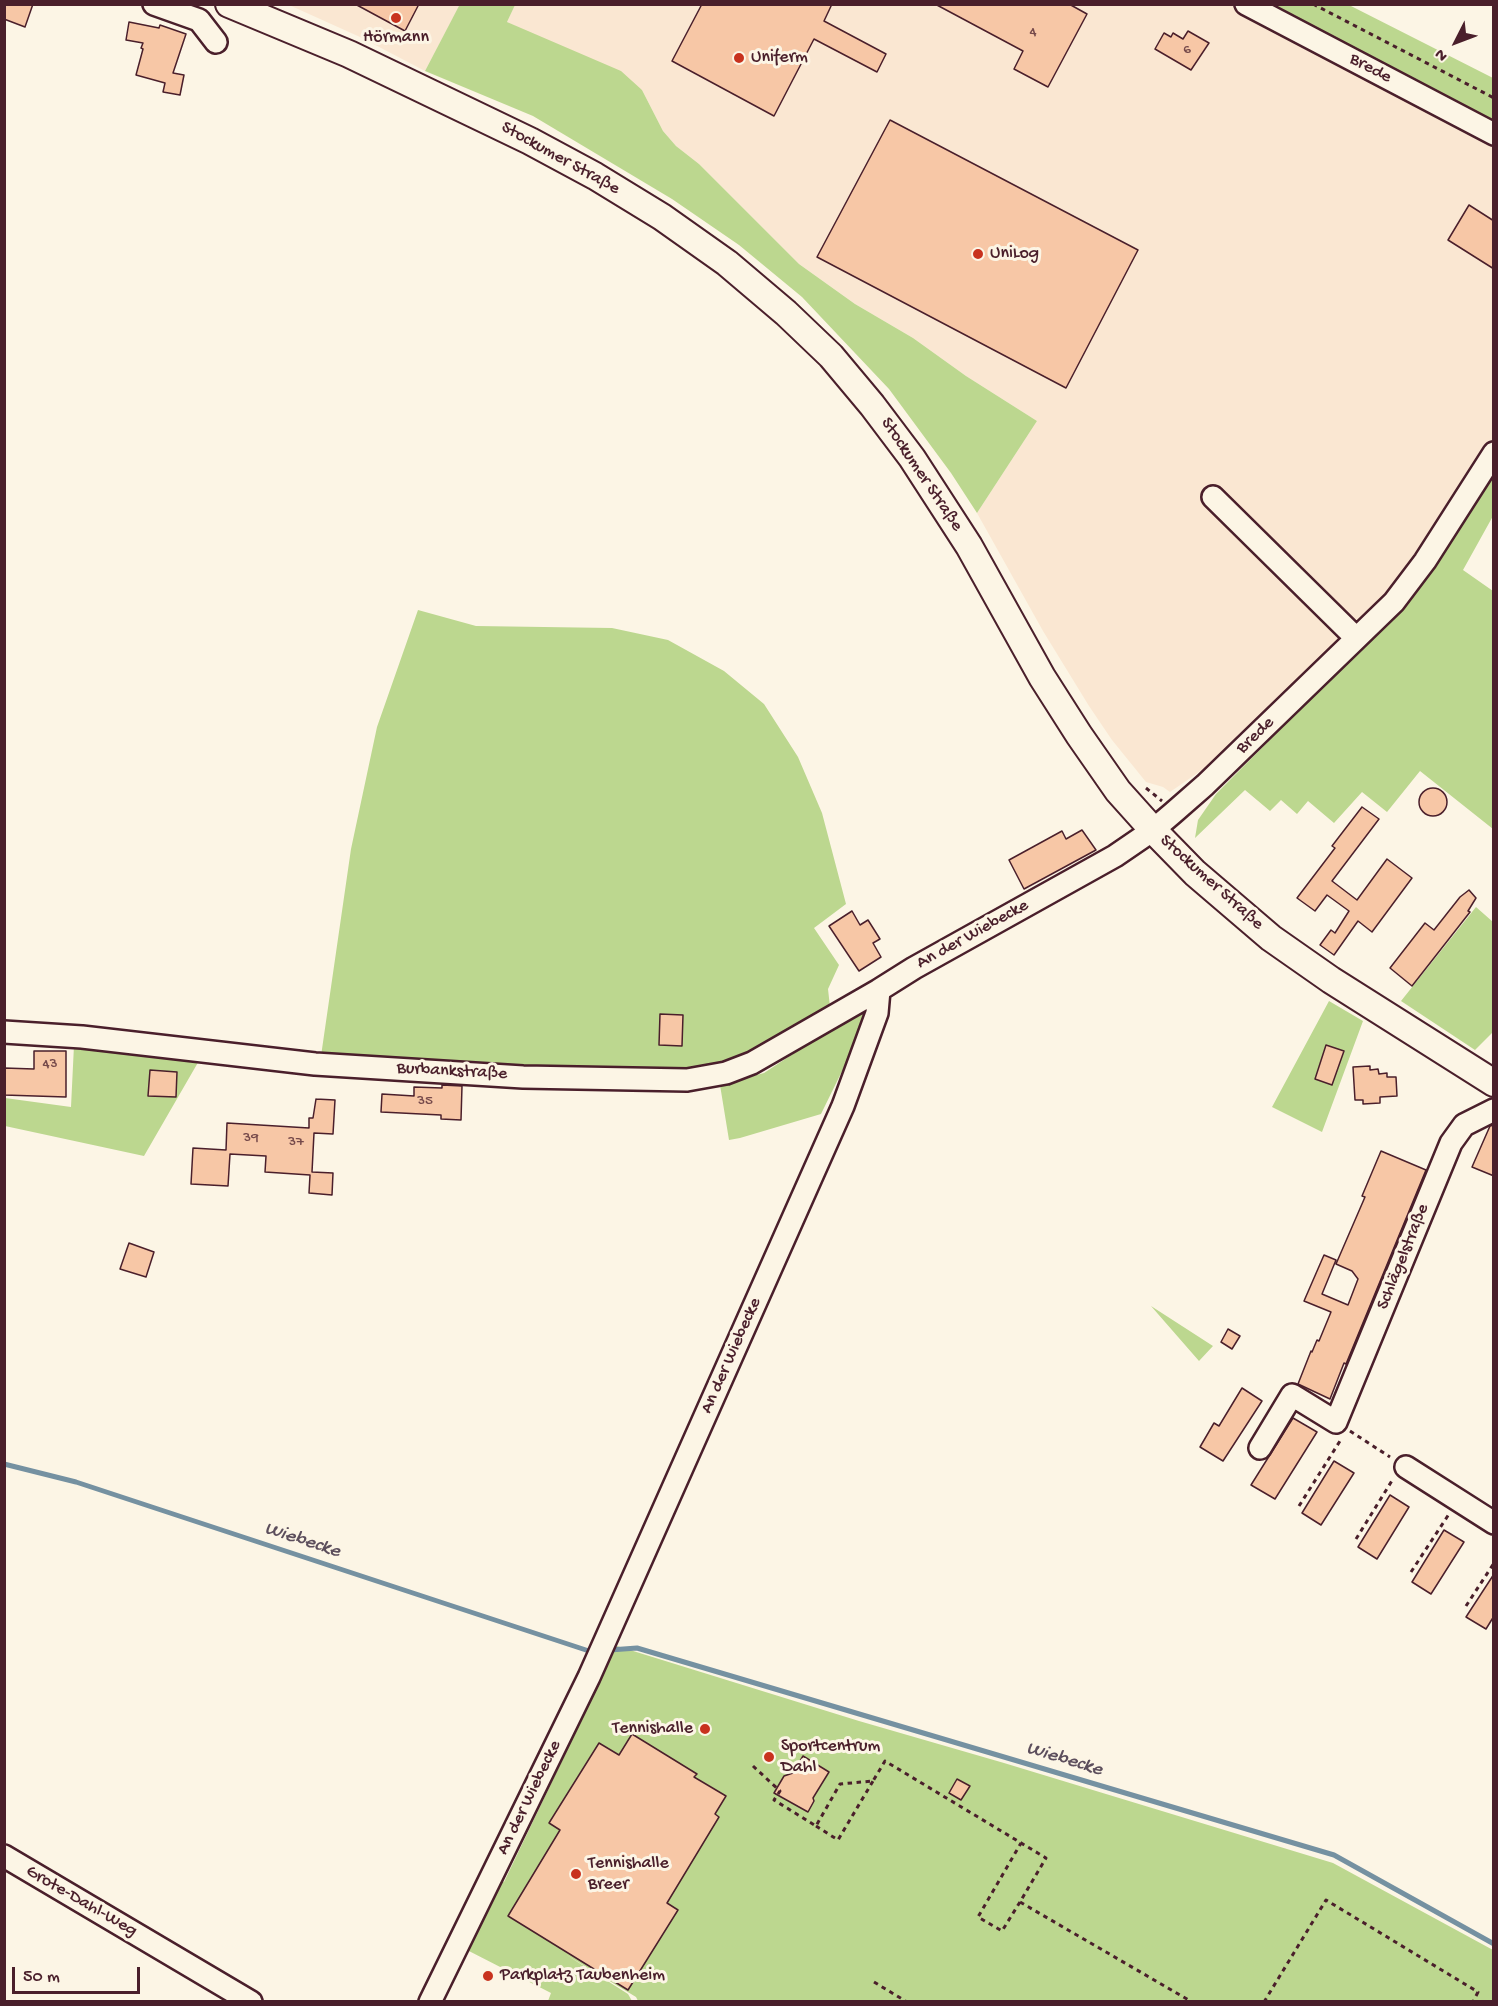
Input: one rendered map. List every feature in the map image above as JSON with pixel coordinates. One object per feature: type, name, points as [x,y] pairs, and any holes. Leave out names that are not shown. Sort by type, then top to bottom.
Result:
[{"type":"main road","name":"Stockumer Straße","points":[[229,4],[349,54],[491,122],[595,176],[662,217],[727,263],[786,313],[831,356],[912,458],[969,546],[1042,676],[1079,735],[1118,791],[1153,830],[1195,873],[1271,938],[1331,980],[1494,1083]]},
{"type":"street","points":[[154,4],[199,20],[216,42]]},
{"type":"street","name":"Brede","points":[[1246,4],[1494,134]]},
{"type":"street","name":"Brede","points":[[1153,830],[1205,785],[1394,602],[1425,561],[1494,453]]},
{"type":"street","points":[[1213,497],[1356,638]]},
{"type":"street","name":"An der Wiebecke","points":[[430,2001],[609,1633],[843,1106],[877,1012],[879,990],[914,968],[1115,856],[1153,830]]},
{"type":"street","name":"Burbankstraße","points":[[4,1032],[81,1037],[315,1064],[523,1077],[687,1080],[726,1073],[752,1063],[879,990]]},
{"type":"street","name":"Schlägelstraße","points":[[1342,1426],[1451,1143],[1464,1125],[1494,1110]]},
{"type":"street","points":[[1260,1448],[1292,1395],[1342,1426]]},
{"type":"street","points":[[1404,1466],[1494,1523]]},
{"type":"street","name":"Grote-Dahl-Weg","points":[[4,1856],[251,2001]]},
{"type":"path","points":[[1313,4],[1494,98]]},
{"type":"path","points":[[1141,785],[1155,794],[1173,813]]},
{"type":"path","points":[[1299,1506],[1342,1426],[1404,1466],[1356,1539]]},
{"type":"path","points":[[1411,1572],[1458,1500]]},
{"type":"path","points":[[1466,1606],[1494,1563]]},
{"type":"path","points":[[753,1766],[780,1791],[774,1800],[838,1840],[885,1761],[1046,1858],[1002,1931],[978,1917],[1021,1843]]},
{"type":"path","points":[[816,1826],[840,1784],[873,1781]]},
{"type":"path","points":[[1264,2001],[1326,1900],[1478,1992],[1473,2001]]},
{"type":"path","points":[[1020,1902],[1192,2001]]},
{"type":"path","points":[[874,1982],[907,2001]]},
{"type":"shaded area","points":[[515,4],[1264,5],[1493,124],[1493,475],[1448,548],[1420,556],[1381,598],[1212,763],[1170,792],[1163,787],[1146,782],[1112,740],[1089,706],[1043,631],[977,513],[1037,421],[966,376],[913,338],[855,304],[799,264],[699,164],[676,146],[663,131],[642,90],[507,22]]},
{"type":"shaded area","points":[[289,5],[460,5],[425,71],[360,37]]},
{"type":"green space","points":[[460,4],[515,5],[507,22],[621,71],[642,90],[663,131],[676,146],[699,164],[799,264],[855,304],[913,338],[966,376],[1037,421],[977,513],[951,473],[889,389],[802,297],[739,245],[672,199],[533,116],[425,71]]},
{"type":"green space","points":[[1264,5],[1349,5],[1493,78],[1493,124]]},
{"type":"green space","points":[[1493,475],[1493,516],[1463,570],[1493,591],[1493,829],[1420,771],[1387,812],[1362,792],[1334,823],[1308,801],[1297,814],[1281,800],[1270,811],[1245,790],[1195,838],[1198,820],[1216,794],[1408,601],[1448,548]]},
{"type":"green space","points":[[418,610],[476,626],[612,628],[668,640],[724,671],[764,704],[798,757],[822,813],[846,904],[814,928],[839,965],[828,989],[830,1007],[746,1056],[694,1072],[477,1066],[321,1056],[351,849],[377,727]]},
{"type":"green space","points":[[1476,907],[1493,922],[1494,1031],[1475,1050],[1401,1001]]},
{"type":"green space","points":[[1329,1001],[1363,1021],[1322,1132],[1272,1107]]},
{"type":"green space","points":[[858,1011],[864,1013],[868,1018],[821,1114],[729,1140],[720,1085],[764,1073]]},
{"type":"green space","points":[[74,1045],[200,1059],[144,1156],[5,1126],[5,1098],[71,1107]]},
{"type":"green space","points":[[1151,1306],[1213,1346],[1199,1361]]},
{"type":"green space","name":"Sportcentrum Dahl","points":[[617,1646],[1333,1863],[1493,1950],[1493,2001],[638,2001],[636,1997],[565,1954],[628,1994],[632,2001],[548,2001],[551,1993],[465,1949],[500,1880],[504,1882]]},
{"type":"building","points":[[4,4],[33,4],[25,27],[4,19]]},
{"type":"building","name":"Hörmann","points":[[355,4],[419,4],[405,31]]},
{"type":"building","name":"Uniferm","points":[[702,4],[832,4],[824,21],[886,54],[877,72],[814,39],[774,116],[672,61]]},
{"type":"building","points":[[935,4],[1069,4],[1087,14],[1048,87],[1014,69],[1023,51]]},
{"type":"building","points":[[129,22],[159,28],[160,25],[186,34],[173,73],[184,75],[180,95],[163,92],[165,83],[136,75],[143,43],[126,40]]},
{"type":"building","points":[[1188,31],[1209,43],[1191,70],[1155,49],[1164,33],[1171,37],[1173,33],[1183,39]]},
{"type":"building","name":"UniLog","points":[[890,120],[1138,250],[1066,388],[817,257]]},
{"type":"building","points":[[1469,205],[1494,221],[1494,269],[1448,240]]},
{"type":"building","points":[[1433,788],[1443,792],[1447,802],[1443,812],[1433,816],[1423,812],[1419,802],[1423,792]]},
{"type":"building","points":[[1362,807],[1379,819],[1332,881],[1357,900],[1387,859],[1412,878],[1372,932],[1358,921],[1334,955],[1320,945],[1331,930],[1335,933],[1349,911],[1327,895],[1315,911],[1297,898],[1335,848],[1332,846]]},
{"type":"building","points":[[1082,830],[1096,850],[1024,889],[1009,860],[1062,831],[1066,839]]},
{"type":"building","points":[[1469,890],[1476,898],[1468,911],[1470,912],[1412,986],[1390,968],[1425,923],[1434,930],[1460,897]]},
{"type":"building","points":[[852,911],[860,925],[868,920],[880,939],[873,943],[881,957],[859,971],[829,926]]},
{"type":"building","points":[[660,1014],[683,1015],[682,1046],[659,1045]]},
{"type":"building","points":[[1326,1045],[1344,1051],[1332,1085],[1315,1079]]},
{"type":"building","points":[[34,1051],[66,1051],[66,1097],[4,1095],[4,1068],[34,1069]]},
{"type":"building","points":[[1370,1066],[1370,1070],[1378,1069],[1379,1074],[1387,1073],[1387,1077],[1396,1077],[1397,1096],[1380,1097],[1380,1103],[1363,1104],[1363,1100],[1355,1100],[1353,1067]]},
{"type":"building","points":[[150,1070],[177,1072],[176,1097],[148,1096]]},
{"type":"building","points":[[442,1085],[462,1086],[461,1120],[441,1119],[441,1115],[381,1112],[382,1094],[414,1096],[414,1087],[442,1088]]},
{"type":"building","points":[[316,1099],[335,1100],[333,1134],[314,1133],[312,1172],[333,1173],[332,1195],[309,1193],[310,1175],[265,1172],[266,1156],[230,1154],[228,1186],[191,1184],[193,1148],[226,1150],[227,1123],[309,1128],[309,1118],[313,1118]]},
{"type":"building","points":[[1494,1125],[1494,1176],[1472,1167],[1490,1126]]},
{"type":"building","points":[[1381,1151],[1426,1170],[1330,1399],[1298,1384],[1311,1351],[1317,1340],[1319,1341],[1331,1312],[1304,1301],[1324,1255],[1336,1260],[1322,1294],[1348,1305],[1358,1279],[1352,1271],[1336,1264],[1365,1197],[1362,1196]]},
{"type":"building","points":[[129,1243],[154,1252],[146,1277],[120,1269]]},
{"type":"building","points":[[1228,1329],[1240,1336],[1232,1349],[1221,1342]]},
{"type":"building","points":[[1242,1388],[1262,1401],[1223,1461],[1200,1447],[1214,1423],[1219,1426]]},
{"type":"building","points":[[1293,1418],[1317,1432],[1275,1499],[1251,1485]]},
{"type":"building","points":[[1334,1461],[1354,1473],[1321,1525],[1302,1513]]},
{"type":"building","points":[[1390,1495],[1409,1507],[1377,1559],[1358,1547]]},
{"type":"building","points":[[1444,1530],[1464,1542],[1431,1594],[1412,1582]]},
{"type":"building","points":[[1494,1574],[1494,1616],[1486,1629],[1466,1617]]},
{"type":"building","name":"Tennishalle Breer","points":[[632,1734],[697,1774],[694,1777],[726,1796],[715,1814],[719,1817],[667,1903],[678,1910],[628,1990],[508,1916],[560,1830],[549,1823],[599,1743],[619,1755]]},
{"type":"building","points":[[803,1756],[829,1772],[813,1798],[814,1801],[808,1812],[774,1793],[784,1776],[793,1773]]},
{"type":"building","points":[[957,1779],[970,1786],[961,1800],[949,1793]]},
{"type":"waterway","name":"Wiebecke","points":[[4,1464],[76,1482],[589,1651]]},
{"type":"waterway","name":"Wiebecke","points":[[610,1650],[637,1648],[1334,1855],[1494,1944]]},
{"type":"place","name":"Hörmann","points":[[396,18]]},
{"type":"place","name":"Uniferm","points":[[739,58]]},
{"type":"place","name":"UniLog","points":[[978,254]]},
{"type":"place","name":"Tennishalle","points":[[705,1729]]},
{"type":"place","name":"Sportcentrum Dahl","points":[[769,1757]]},
{"type":"place","name":"Tennishalle Breer","points":[[576,1874]]},
{"type":"place","name":"Parkplatz Taubenheim","points":[[488,1976]]}]
